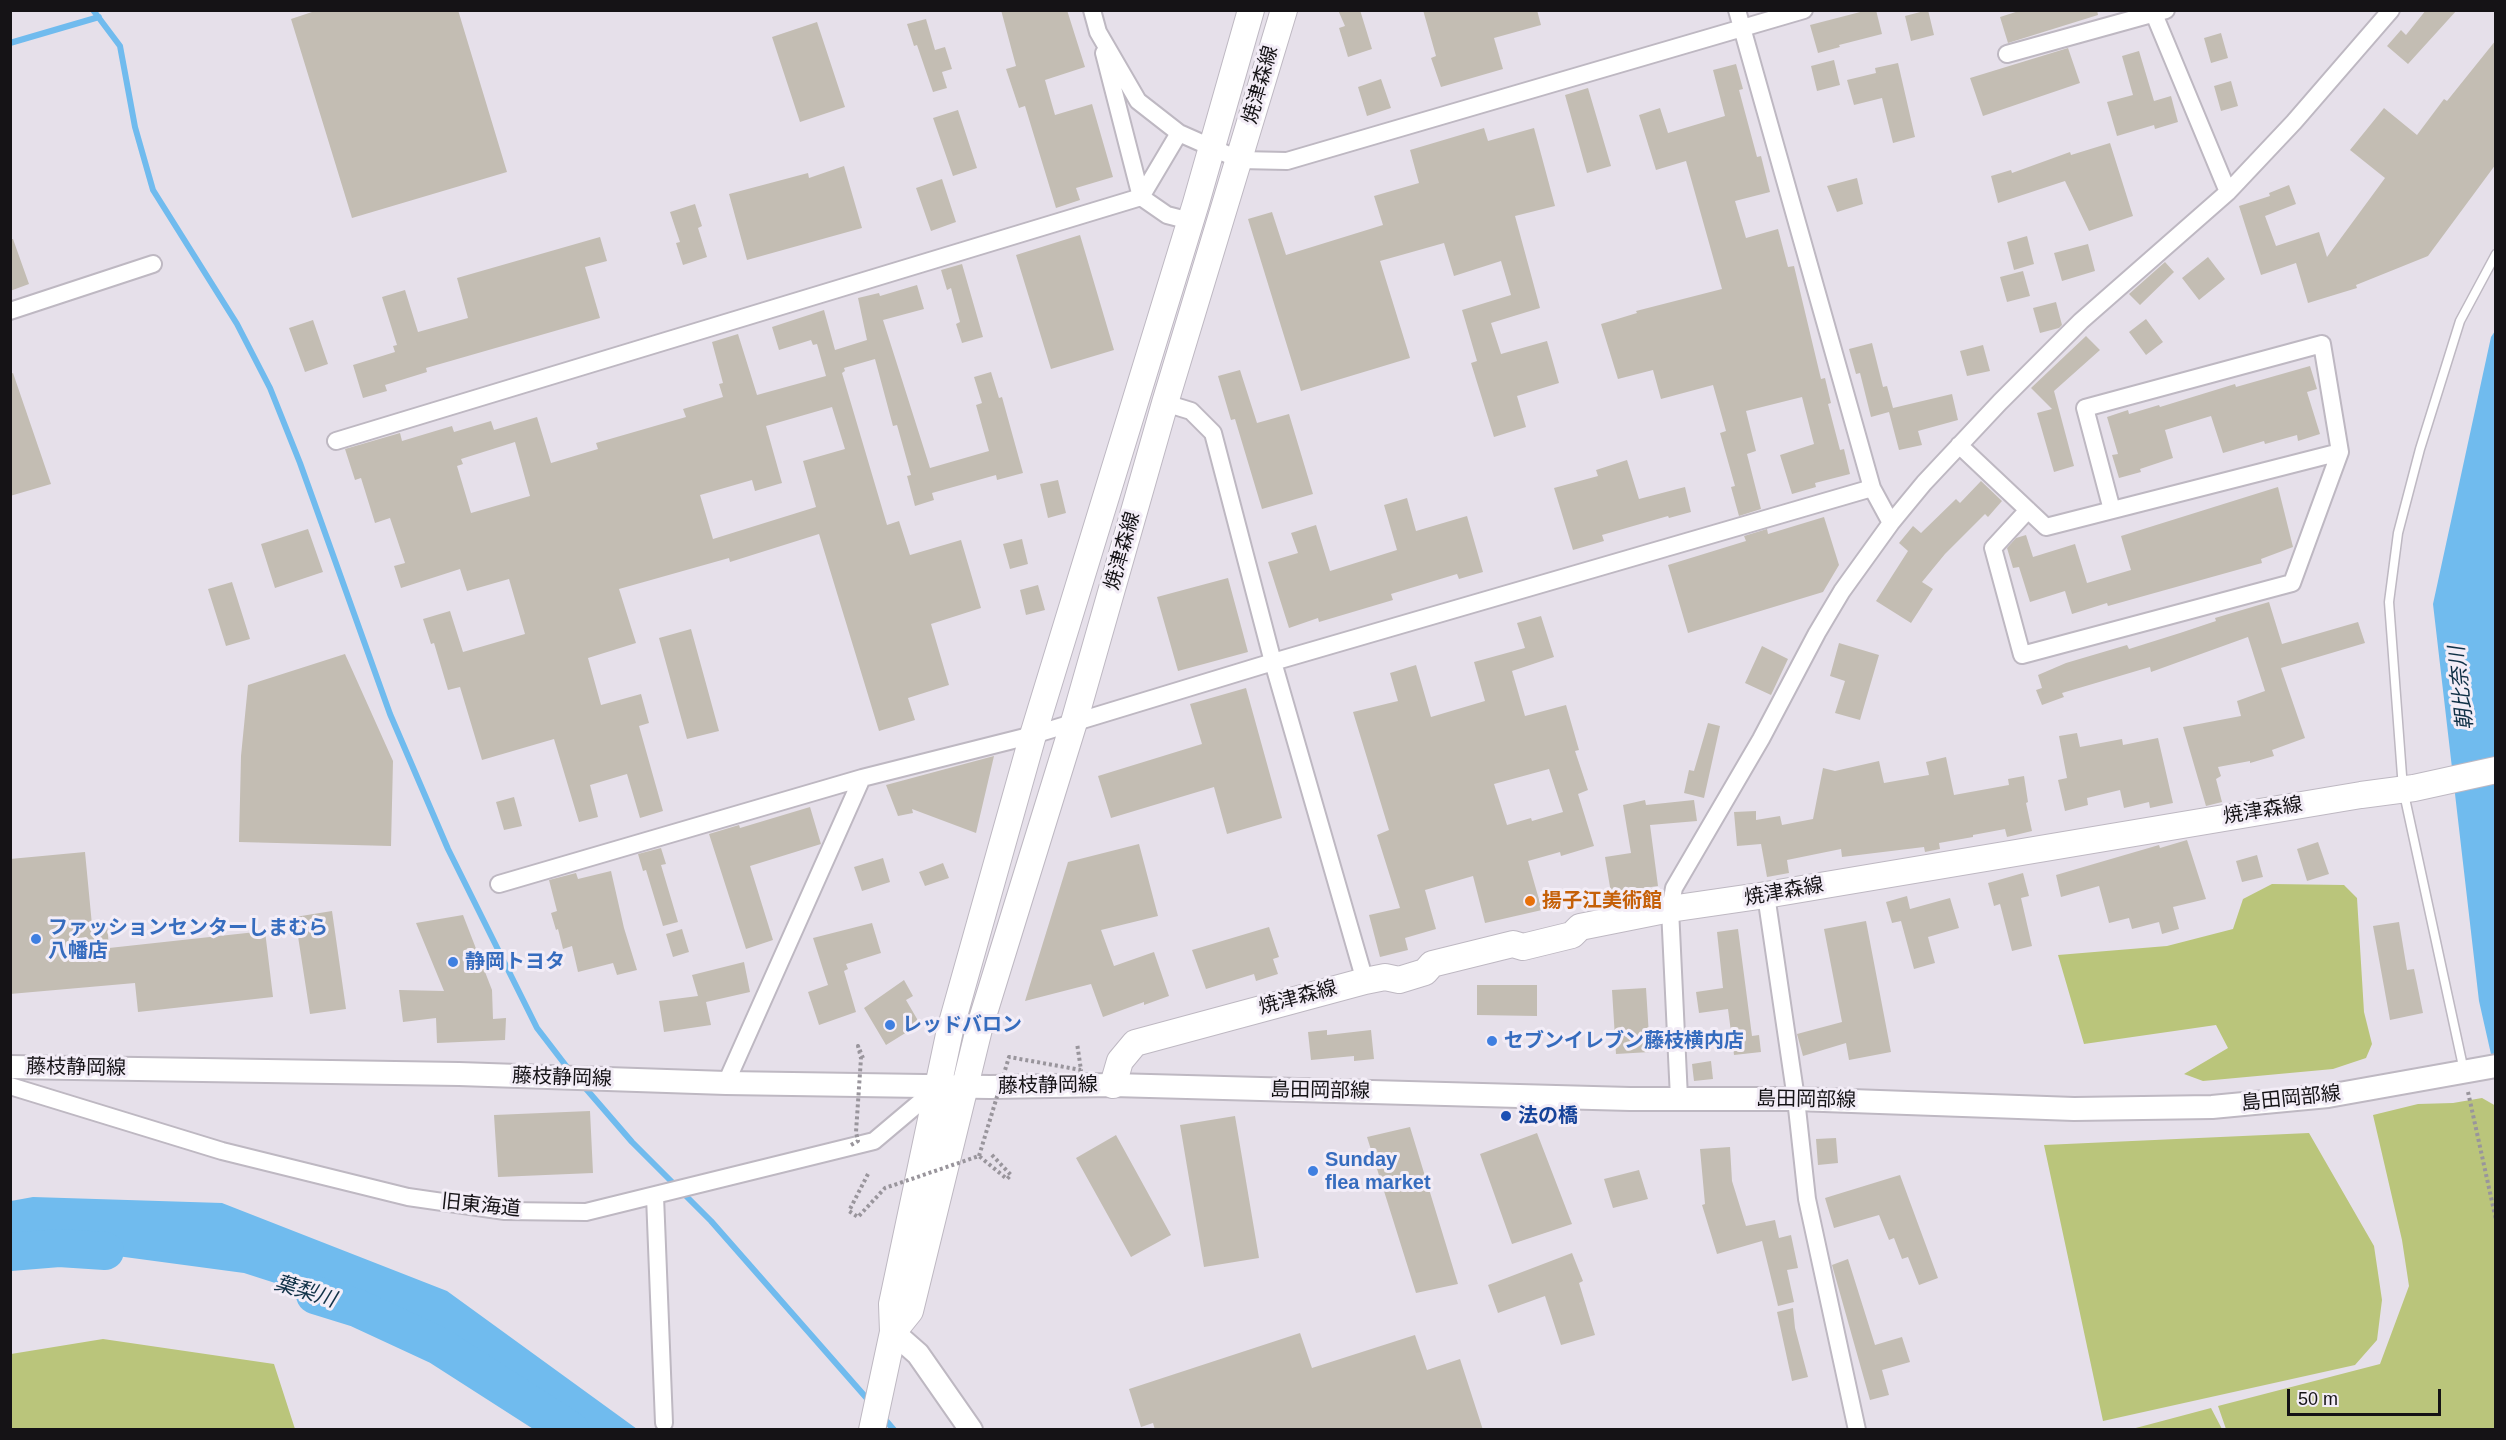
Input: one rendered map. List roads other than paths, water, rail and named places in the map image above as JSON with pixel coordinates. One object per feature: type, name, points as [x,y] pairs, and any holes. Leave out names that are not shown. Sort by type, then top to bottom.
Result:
[{"type":"main road","name":"焼津森線","points":[[951,1087],[950,1030],[1033,735],[1212,149],[1251,10]]},
{"type":"main road","name":"焼津森線","points":[[872,1430],[893,1332],[892,1304],[951,1087],[1074,722],[1165,403],[1284,10]]},
{"type":"main road","name":"焼津森線","points":[[1113,1085],[1120,1061],[1135,1042],[1365,981],[1385,977],[1399,980],[1425,972],[1432,964],[1513,944],[1523,947],[1572,935],[1580,927],[1670,909],[1766,895],[1920,867],[2409,789],[2496,770]]},
{"type":"main road","name":"藤枝静岡線","points":[[10,1067],[447,1074],[726,1083],[951,1087],[1113,1085]]},
{"type":"main road","name":"島田岡部線","points":[[1113,1085],[1796,1099],[2074,1109],[2212,1107],[2328,1096],[2479,1069]]},
{"type":"main road","points":[[893,1332],[918,1354],[972,1430]]},
{"type":"street","points":[[1092,10],[1141,197],[1167,215],[1190,221]]},
{"type":"street","points":[[1737,10],[1872,488],[1891,523]]},
{"type":"street","points":[[1098,32],[1138,101],[1179,133],[1240,160],[1287,161],[1804,10]]},
{"type":"street","points":[[1679,1098],[1670,909],[1674,888],[1761,739],[1842,591],[1891,523],[1959,445],[2081,321],[2228,192],[2294,122],[2391,10]]},
{"type":"street","points":[[2007,54],[2160,12],[2228,192]]},
{"type":"street","points":[[336,441],[1141,197],[1179,133]]},
{"type":"street","points":[[10,311],[153,264]]},
{"type":"street","points":[[2028,510],[1993,548],[2022,655],[2292,584],[2340,453],[2322,344],[2085,408],[2112,510]]},
{"type":"street","points":[[1165,403],[1191,411],[1213,433],[1273,662],[1365,981]]},
{"type":"street","points":[[1959,445],[2046,527],[2340,453]]},
{"type":"street","points":[[499,884],[862,778],[1033,735],[1273,662],[1872,488]]},
{"type":"street","points":[[726,1083],[862,778]]},
{"type":"street","points":[[1766,895],[1796,1099],[1807,1199],[1857,1430]]},
{"type":"street","name":"旧東海道","points":[[10,1086],[222,1151],[408,1197],[505,1211],[586,1212],[874,1141],[951,1087]]},
{"type":"street","points":[[662,1195],[664,1423]]},
{"type":"lane","points":[[2479,1069],[2409,789],[2389,602],[2398,533],[2420,449],[2460,321],[2496,254]]},
{"type":"water","name":"朝比奈川","points":[[2495,331],[2495,1072],[2479,1001],[2433,604],[2491,337]]},
{"type":"water","points":[[33,1197],[222,1203],[447,1291],[637,1429],[578,1429],[468,1345],[244,1273],[20,1243],[11,1247],[11,1201]]},
{"type":"waterway","points":[[93,10],[120,46],[135,127],[153,190],[237,324],[270,388],[300,463],[390,714],[448,849],[537,1028],[570,1071]]},
{"type":"waterway","points":[[10,43],[99,17]]},
{"type":"waterway","points":[[581,1083],[632,1142],[711,1221],[870,1402]]},
{"type":"waterway","name":"葉梨川","points":[[10,1252],[59,1248],[105,1251]]},
{"type":"waterway","name":"葉梨川","points":[[315,1295],[357,1308],[439,1346],[570,1430]]},
{"type":"waterway","points":[[883,1417],[894,1430]]},
{"type":"place","name":"揚子江美術館","points":[[1530,901]]},
{"type":"place","name":"ファッションセンターしまむら 八幡店","points":[[36,939]]},
{"type":"place","name":"静岡トヨタ","points":[[453,962]]},
{"type":"place","name":"レッドバロン","points":[[890,1025]]},
{"type":"place","name":"セブンイレブン藤枝横内店","points":[[1492,1041]]},
{"type":"place","name":"法の橋","points":[[1506,1116]]},
{"type":"place","name":"Sunday flea market","points":[[1313,1171]]}]
